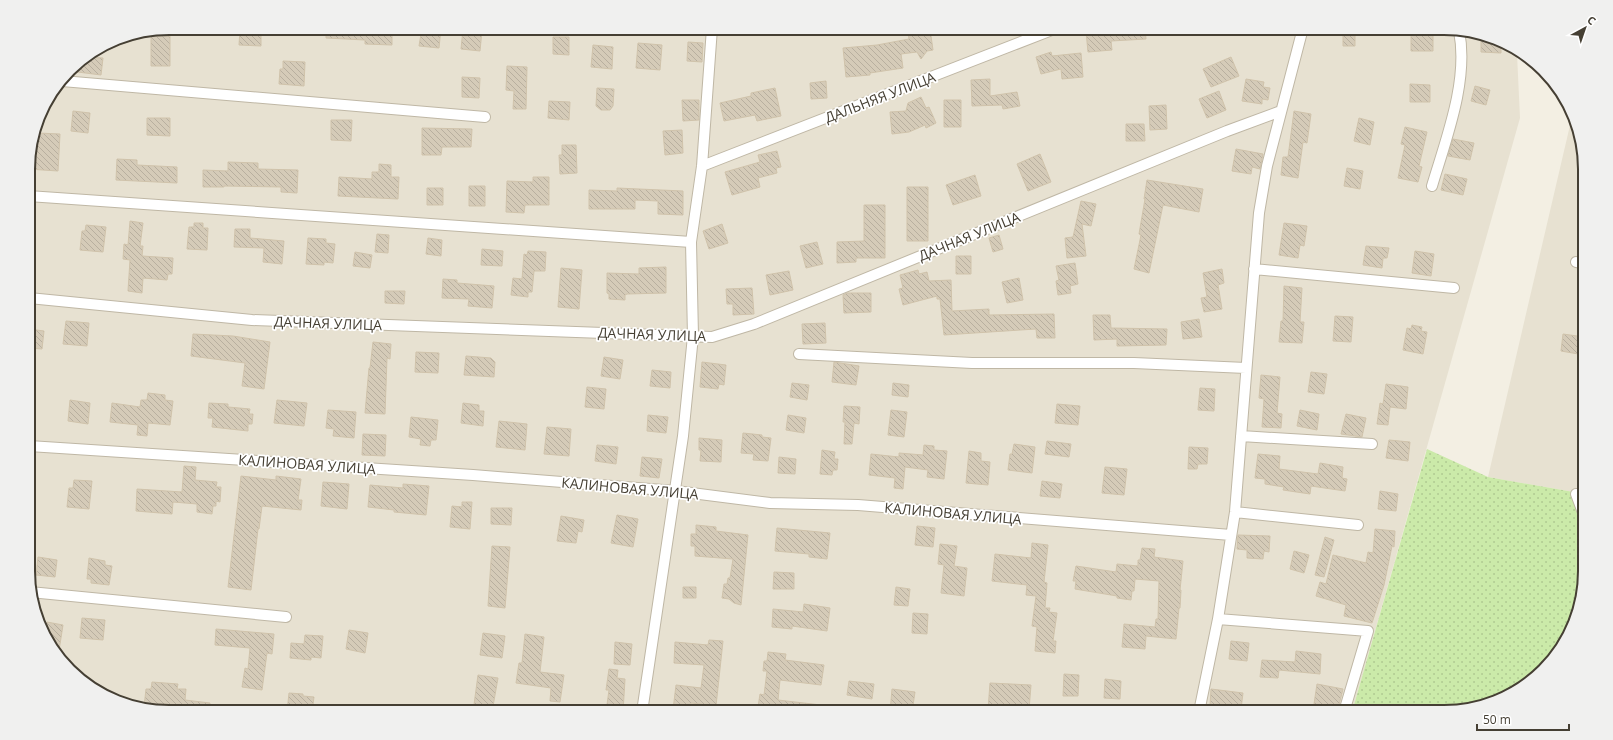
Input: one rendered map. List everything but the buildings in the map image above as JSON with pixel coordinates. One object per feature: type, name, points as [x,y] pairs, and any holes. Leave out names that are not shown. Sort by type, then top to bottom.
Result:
[{"type":"street","points":[[643,705],[684,436],[693,336],[691,242],[702,166],[711,35]]},
{"type":"street","name":"ДАЛЬНЯЯ УЛИЦА","points":[[702,166],[1039,35]]},
{"type":"street","points":[[1200,705],[1218,619],[1235,512],[1259,213],[1267,166],[1301,35]]},
{"type":"street","points":[[1432,186],[1451,121],[1462,69],[1460,36]]},
{"type":"street","points":[[68,81],[485,117]]},
{"type":"street","name":"ДАЧНАЯ УЛИЦА","points":[[35,299],[252,320],[712,337],[754,324],[1227,131],[1281,112]]},
{"type":"street","points":[[35,196],[691,242]]},
{"type":"street","points":[[1254,269],[1454,288]]},
{"type":"street","points":[[799,354],[972,363],[1134,363],[1246,368]]},
{"type":"street","points":[[1241,436],[1372,444]]},
{"type":"street","name":"КАЛИНОВАЯ УЛИЦА","points":[[35,446],[472,475],[676,491],[770,503],[858,506],[1231,535]]},
{"type":"street","points":[[1235,512],[1358,524]]},
{"type":"street","points":[[37,593],[286,617]]},
{"type":"street","points":[[1218,619],[1368,631],[1346,705]]},
{"type":"shaded area","points":[[160,35],[1453,35],[1487,42],[1517,57],[1520,118],[1354,705],[160,705],[118,695],[87,677],[74,666],[63,653],[45,622],[36,588],[35,571],[36,152],[45,118],[53,102],[68,81],[81,68],[102,53],[126,42]]},
{"type":"shaded area","points":[[1570,125],[1577,152],[1578,169],[1578,493],[1488,477]]},
{"type":"green space","points":[[1427,449],[1488,477],[1578,493],[1578,580],[1575,597],[1571,614],[1560,638],[1539,666],[1511,687],[1487,698],[1470,702],[1453,705],[1354,705]]}]
